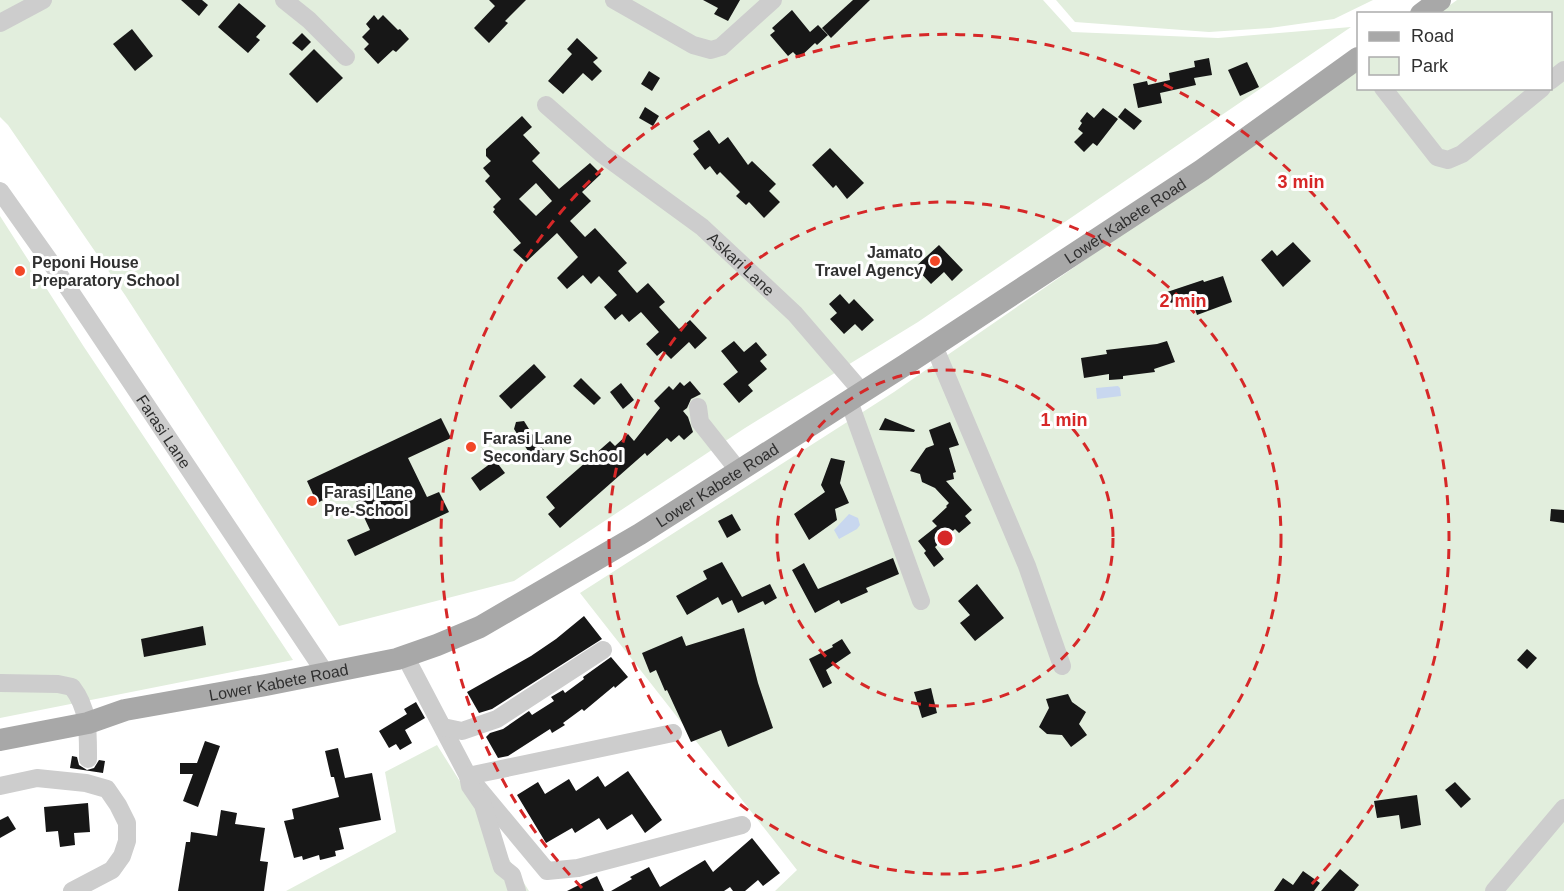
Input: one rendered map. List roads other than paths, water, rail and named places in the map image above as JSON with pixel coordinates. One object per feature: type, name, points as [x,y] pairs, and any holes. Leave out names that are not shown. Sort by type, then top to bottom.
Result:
[{"type":"main road","points":[[1424,12],[1440,0]]},
{"type":"main road","name":"Lower Kabete Road","points":[[0,740],[88,723],[125,710],[326,674],[405,656],[480,627],[602,557],[856,397],[1183,183],[1357,59]]},
{"type":"street","points":[[284,0],[309,20],[346,57]]},
{"type":"street","points":[[614,0],[693,45],[711,50],[721,47],[773,0]]},
{"type":"street","points":[[0,23],[36,2]]},
{"type":"street","points":[[1552,80],[1564,70]]},
{"type":"street","points":[[1385,90],[1437,157],[1448,160],[1462,154],[1540,90]]},
{"type":"street","name":"Askari Lane","points":[[546,105],[602,154],[702,226],[795,314],[856,397]]},
{"type":"street","name":"Farasi Lane","points":[[0,191],[326,674]]},
{"type":"street","points":[[934,346],[1028,566],[1062,666]]},
{"type":"street","points":[[856,397],[921,601]]},
{"type":"street","points":[[698,407],[700,422],[738,470]]},
{"type":"street","points":[[443,728],[462,732],[497,719],[603,650]]},
{"type":"street","points":[[405,656],[468,776],[547,871],[578,868],[742,825]]},
{"type":"street","points":[[0,683],[58,684],[72,687],[80,698],[88,723],[87,771],[107,789],[127,823],[127,841],[122,856],[112,870],[72,891]]},
{"type":"street","points":[[468,776],[673,733]]},
{"type":"street","points":[[0,786],[87,771]]},
{"type":"street","points":[[468,776],[470,786],[483,805],[500,863],[512,875],[517,891]]},
{"type":"street","points":[[1494,891],[1564,808]]},
{"type":"water","points":[[1118,386],[1121,396],[1097,399],[1096,388]]},
{"type":"water","points":[[849,514],[858,518],[860,525],[839,539],[834,530]]},
{"type":"place","name":"Jamato Travel Agency","points":[[935,261]]},
{"type":"place","name":"Peponi House Preparatory School","points":[[20,271]]},
{"type":"place","name":"Farasi Lane Secondary School","points":[[471,447]]},
{"type":"place","name":"Farasi Lane Pre-School","points":[[312,501]]}]
